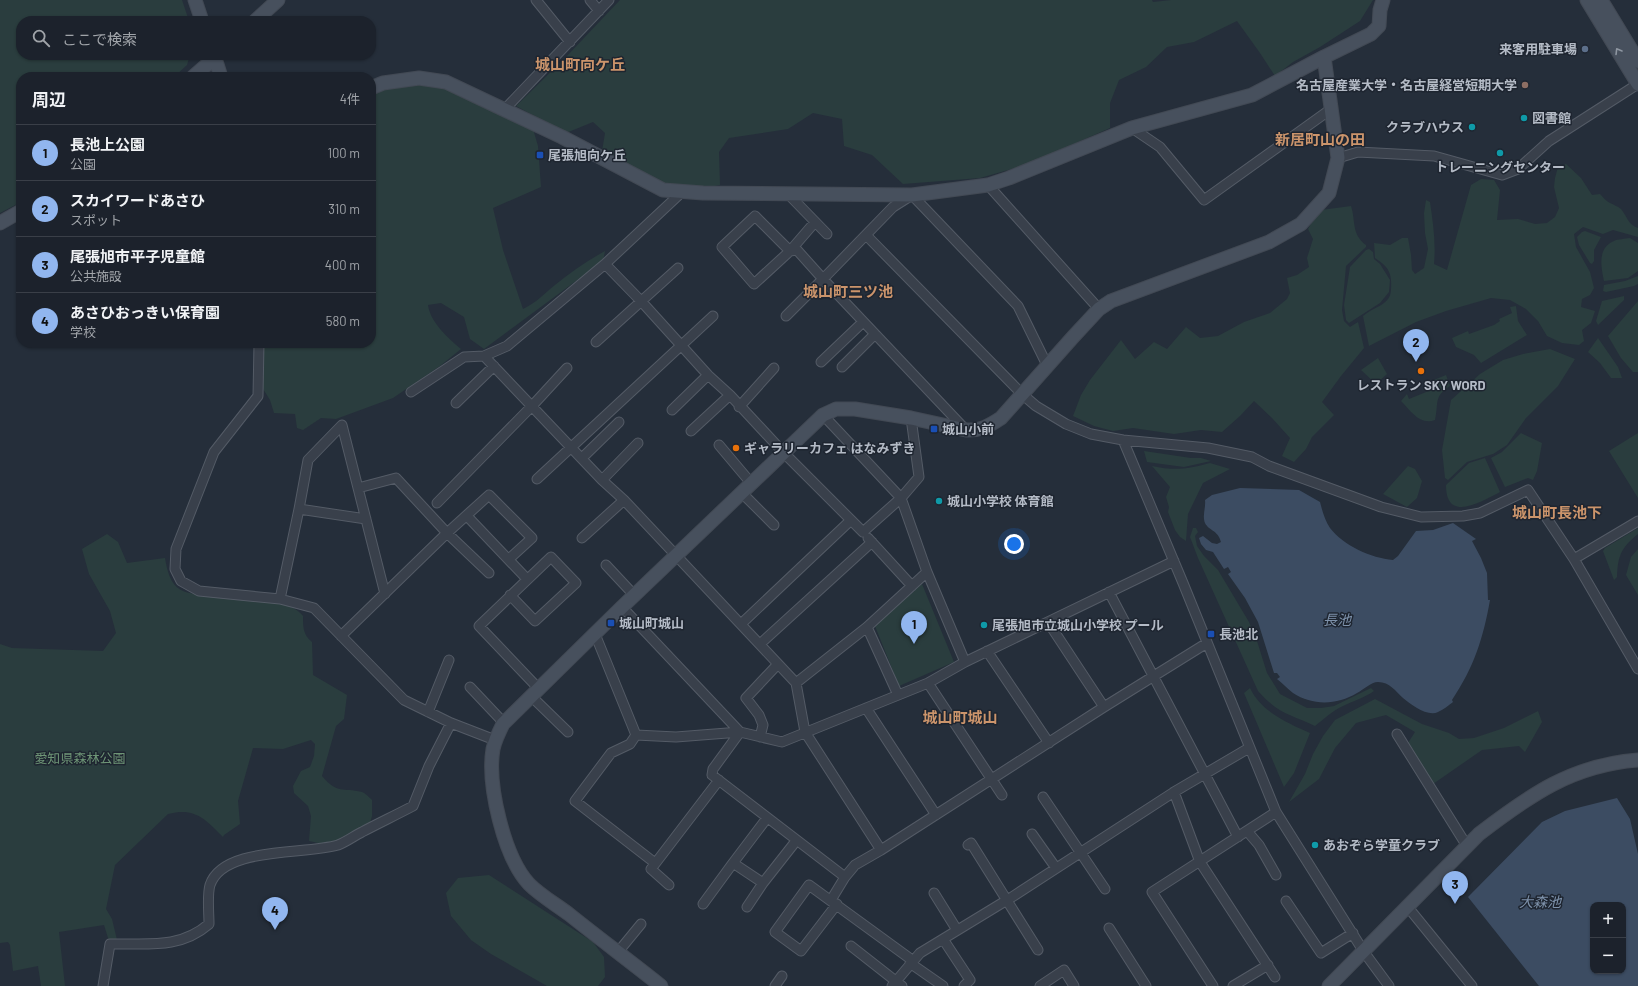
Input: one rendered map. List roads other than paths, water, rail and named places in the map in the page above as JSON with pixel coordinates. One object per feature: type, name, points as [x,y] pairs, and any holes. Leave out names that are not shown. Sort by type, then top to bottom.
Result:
[{"type":"street","points":[[195,0],[200,16]]},
{"type":"street","points":[[260,16],[278,0]]},
{"type":"street","points":[[536,0],[570,42]]},
{"type":"street","points":[[590,0],[599,11]]},
{"type":"street","points":[[505,109],[609,0]]},
{"type":"street","points":[[376,86],[383,83],[419,78],[446,82],[505,109],[664,190],[682,192],[912,195],[988,185],[1009,178],[1132,128],[1252,95],[1324,57],[1372,34],[1379,26],[1380,10],[1383,0]]},
{"type":"street","points":[[1338,158],[1358,152],[1434,156],[1502,175],[1518,168],[1549,141],[1638,84],[1587,0]]},
{"type":"street","points":[[1601,0],[1638,61]]},
{"type":"street","points":[[661,986],[529,883],[514,860],[502,830],[496,805],[492,763],[495,740],[504,722],[634,595],[676,557],[746,487],[823,415],[836,409],[855,409],[911,418],[966,430],[979,429],[991,425],[1001,418],[1047,365],[1099,309],[1112,301],[1269,242],[1301,224],[1329,193],[1338,158],[1324,57]]},
{"type":"street","points":[[198,72],[211,60]]},
{"type":"street","points":[[216,60],[220,72]]},
{"type":"street","points":[[1132,128],[1160,147],[1204,200],[1331,109]]},
{"type":"street","points":[[988,185],[1099,309]]},
{"type":"street","points":[[412,392],[464,357],[484,356],[507,346],[605,264],[682,192]]},
{"type":"street","points":[[794,194],[792,198],[828,234]]},
{"type":"street","points":[[786,316],[893,207],[912,195]]},
{"type":"street","points":[[912,195],[1018,306],[1047,365]]},
{"type":"street","points":[[0,223],[16,214]]},
{"type":"street","points":[[790,251],[755,216],[722,247],[754,284],[790,251],[815,222]]},
{"type":"street","points":[[866,235],[1022,394],[1036,406],[1066,424],[1091,434],[1123,440],[1208,448],[1252,457],[1269,466],[1381,507],[1421,517],[1464,516],[1480,513],[1528,490],[1574,559],[1638,669]]},
{"type":"street","points":[[790,251],[797,250],[966,430]]},
{"type":"street","points":[[605,264],[641,301],[708,376],[730,395],[739,407],[863,532],[912,586]]},
{"type":"street","points":[[596,342],[678,268]]},
{"type":"street","points":[[538,479],[571,446],[713,316]]},
{"type":"street","points":[[821,362],[863,322]]},
{"type":"street","points":[[842,367],[875,334]]},
{"type":"street","points":[[259,348],[258,396],[214,452],[176,549],[175,569],[181,581],[199,592],[280,599],[314,608],[404,700],[451,723],[495,740]]},
{"type":"street","points":[[484,356],[602,480],[624,500],[796,683],[805,732],[881,850]]},
{"type":"street","points":[[456,403],[494,366]]},
{"type":"street","points":[[437,503],[567,368]]},
{"type":"street","points":[[739,407],[774,368]]},
{"type":"street","points":[[672,410],[708,376]]},
{"type":"street","points":[[691,431],[730,395]]},
{"type":"street","points":[[823,415],[901,498],[927,572],[965,662]]},
{"type":"street","points":[[863,532],[901,498],[919,477],[911,418]]},
{"type":"street","points":[[582,458],[619,422]]},
{"type":"street","points":[[280,599],[308,460],[342,425],[385,594]]},
{"type":"street","points":[[1123,440],[1276,812],[1364,952],[1389,986]]},
{"type":"street","points":[[602,480],[638,443]]},
{"type":"street","points":[[719,445],[746,487],[774,525]]},
{"type":"street","points":[[358,488],[396,478],[448,533],[489,573]]},
{"type":"street","points":[[341,636],[489,495],[532,538],[509,559]]},
{"type":"street","points":[[582,538],[624,500]]},
{"type":"street","points":[[299,509],[366,520]]},
{"type":"street","points":[[467,516],[527,579]]},
{"type":"street","points":[[741,624],[851,520]]},
{"type":"street","points":[[1574,559],[1638,521]]},
{"type":"street","points":[[760,644],[872,542]]},
{"type":"street","points":[[510,595],[535,621],[576,583],[550,557],[510,595],[479,626],[568,732]]},
{"type":"street","points":[[636,735],[676,737],[740,732],[782,742],[928,683],[987,651],[1174,561]]},
{"type":"street","points":[[606,565],[634,595]]},
{"type":"street","points":[[796,683],[867,627],[927,572]]},
{"type":"street","points":[[1109,592],[1238,837]]},
{"type":"street","points":[[622,607],[740,732]]},
{"type":"street","points":[[1048,622],[1104,707]]},
{"type":"street","points":[[867,627],[898,695]]},
{"type":"street","points":[[595,634],[636,735]]},
{"type":"street","points":[[943,986],[834,902],[809,885],[775,932],[801,952],[834,902],[845,877],[855,865],[936,815],[1152,676],[1207,643]]},
{"type":"street","points":[[987,651],[1049,743]]},
{"type":"street","points":[[428,712],[449,660]]},
{"type":"street","points":[[760,737],[763,725],[759,715],[746,698],[778,664]]},
{"type":"street","points":[[928,683],[1002,795]]},
{"type":"street","points":[[470,687],[504,722]]},
{"type":"street","points":[[866,708],[936,815]]},
{"type":"street","points":[[103,986],[110,944],[171,943],[202,930],[209,924],[209,887],[213,877],[222,869],[245,858],[274,853],[320,849],[339,845],[413,806],[429,766],[451,723]]},
{"type":"street","points":[[740,732],[711,772],[712,775],[796,841],[845,877]]},
{"type":"street","points":[[1397,734],[1467,846]]},
{"type":"street","points":[[636,735],[630,744],[611,753],[575,801],[655,863]]},
{"type":"street","points":[[851,946],[896,985],[911,962],[920,953],[1007,900],[1174,792],[1249,748]]},
{"type":"street","points":[[1330,986],[1479,834],[1501,817],[1544,788],[1567,777],[1591,768],[1617,762],[1638,760]]},
{"type":"street","points":[[669,885],[651,869],[719,780]]},
{"type":"street","points":[[1174,792],[1200,862],[1275,977]]},
{"type":"street","points":[[1043,797],[1105,889]]},
{"type":"street","points":[[1213,986],[1152,892],[1276,812]]},
{"type":"street","points":[[703,904],[767,818]]},
{"type":"street","points":[[1247,831],[1258,844],[1276,875]]},
{"type":"street","points":[[1032,834],[1056,868]]},
{"type":"street","points":[[747,907],[763,883],[796,841]]},
{"type":"street","points":[[968,845],[971,843],[1038,950]]},
{"type":"street","points":[[733,863],[763,883]]},
{"type":"street","points":[[934,893],[957,930]]},
{"type":"street","points":[[1286,901],[1321,954],[1353,933]]},
{"type":"street","points":[[1407,906],[1472,986]]},
{"type":"street","points":[[618,952],[641,924]]},
{"type":"street","points":[[1109,928],[1146,986]]},
{"type":"street","points":[[943,939],[970,980],[964,986]]},
{"type":"street","points":[[1233,986],[1268,965]]},
{"type":"street","points":[[1040,986],[1064,970],[1074,986]]},
{"type":"street","points":[[775,986],[782,976]]},
{"type":"water","name":"長池","points":[[1240,488],[1299,490],[1320,502],[1330,528],[1350,546],[1367,554],[1385,559],[1393,560],[1398,556],[1416,531],[1433,530],[1453,523],[1476,539],[1472,541],[1487,573],[1488,600],[1490,600],[1477,652],[1460,688],[1452,700],[1453,702],[1440,711],[1434,713],[1425,712],[1410,704],[1389,685],[1378,682],[1373,683],[1357,693],[1341,700],[1333,702],[1317,702],[1293,693],[1277,679],[1280,677],[1277,673],[1274,673],[1258,622],[1245,598],[1228,574],[1231,572],[1228,567],[1224,569],[1213,552],[1206,550],[1201,544],[1199,538],[1203,536],[1212,543],[1217,544],[1221,542],[1218,535],[1205,523],[1205,500],[1212,495]]},
{"type":"water","name":"大森池","points":[[1617,798],[1630,819],[1638,854],[1638,986],[1539,986],[1468,897],[1542,822],[1565,811]]},
{"type":"place","name":"来客用駐車場","points":[[1585,49]]},
{"type":"place","name":"名古屋産業大学・名古屋経営短期大学","points":[[1525,85]]},
{"type":"place","name":"図書館","points":[[1524,118]]},
{"type":"place","name":"クラブハウス","points":[[1472,127]]},
{"type":"place","name":"トレーニングセンター","points":[[1500,153]]},
{"type":"place","name":"尾張旭向ケ丘","points":[[540,155]]},
{"type":"place","name":"スカイワードあさひ","points":[[1416,362]]},
{"type":"place","name":"レストラン SKY WORD","points":[[1421,371]]},
{"type":"place","name":"城山小前","points":[[934,429]]},
{"type":"place","name":"ギャラリーカフェ はなみずき","points":[[736,448]]},
{"type":"place","name":"城山小学校 体育館","points":[[939,501]]},
{"type":"place","name":"城山町城山","points":[[611,623]]},
{"type":"place","name":"尾張旭市立城山小学校 プール","points":[[984,625]]},
{"type":"place","name":"長池北","points":[[1211,634]]},
{"type":"place","name":"長池上公園","points":[[914,644]]},
{"type":"place","name":"あおぞら学童クラブ","points":[[1315,845]]},
{"type":"place","name":"尾張旭市平子児童館","points":[[1455,904]]},
{"type":"place","name":"あさひおっきい保育園","points":[[275,930]]},
{"type":"district","name":"城山町向ケ丘","points":[[580,65]]},
{"type":"district","name":"新居町山の田","points":[[1320,140]]},
{"type":"district","name":"城山町三ツ池","points":[[848,292]]},
{"type":"district","name":"城山町長池下","points":[[1557,513]]},
{"type":"district","name":"城山町城山","points":[[960,718]]},
{"type":"park label","name":"愛知県森林公園","points":[[80,758]]}]
